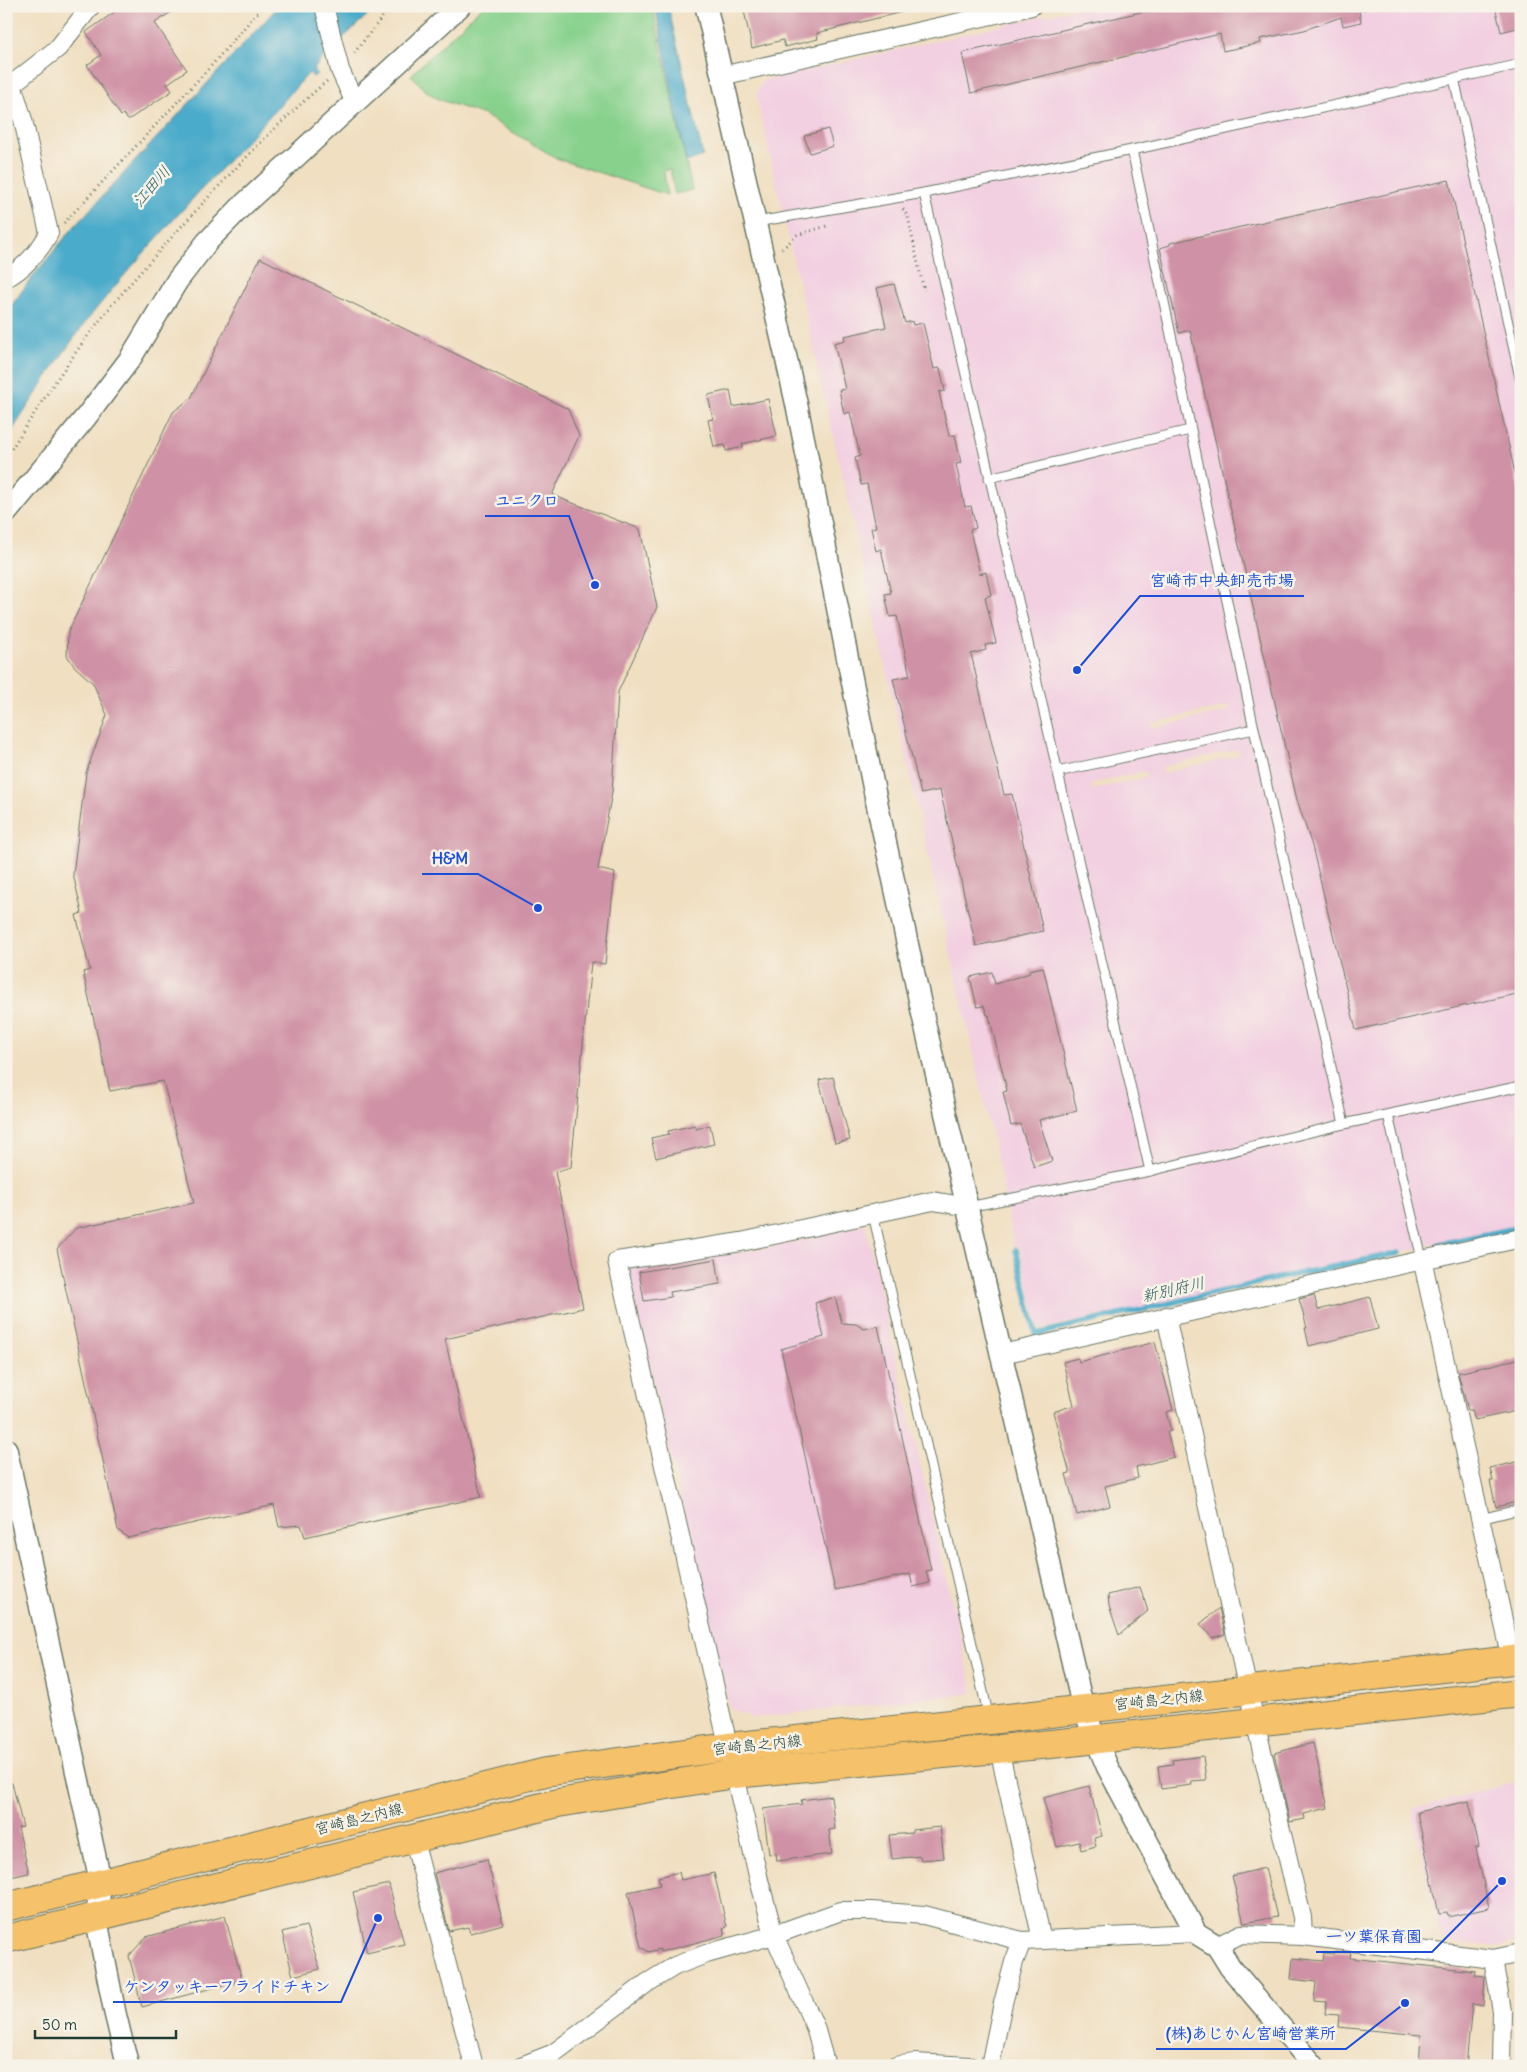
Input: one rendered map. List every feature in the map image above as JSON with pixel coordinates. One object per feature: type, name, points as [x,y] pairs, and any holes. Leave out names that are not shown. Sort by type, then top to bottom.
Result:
[{"type":"main road","name":"宮崎島之内線","points":[[6,1907],[546,1772],[728,1747],[990,1720],[1516,1660]]},
{"type":"main road","name":"宮崎島之内線","points":[[6,1939],[558,1804],[734,1774],[1097,1740],[1255,1722],[1520,1698]]},
{"type":"street","points":[[6,278],[13,275],[44,242],[49,233],[23,120],[9,87],[58,48],[91,6]]},
{"type":"street","points":[[324,6],[340,70],[355,103]]},
{"type":"street","points":[[6,512],[86,418],[130,359],[177,281],[207,242],[242,206],[460,6]]},
{"type":"street","points":[[706,6],[797,406],[875,794],[923,1016],[1083,1708],[1107,1766],[1196,1933],[1217,1946],[1230,1967],[1314,2066]]},
{"type":"street","points":[[721,76],[1032,6]]},
{"type":"street","points":[[826,2066],[815,2027],[774,1935],[734,1774],[617,1261],[742,1242],[933,1201],[968,1207]]},
{"type":"street","points":[[1002,1354],[1521,1238]]},
{"type":"street","points":[[1422,1259],[1480,1519],[1516,1660]]},
{"type":"street","points":[[1166,1316],[1255,1722],[1302,1917],[1302,1936]]},
{"type":"street","points":[[6,1449],[101,1884],[96,1917],[115,2013],[128,2066]]},
{"type":"street","points":[[999,1749],[1042,1940]]},
{"type":"street","points":[[413,1838],[474,2066]]},
{"type":"street","points":[[521,2066],[554,2053],[646,1983],[675,1966],[706,1954],[774,1935],[841,1912],[871,1911],[924,1915],[1022,1941],[1196,1933]]},
{"type":"street","points":[[1217,1946],[1241,1934],[1302,1936],[1493,1959],[1521,1953]]},
{"type":"street","points":[[985,2065],[1014,1962],[1022,1941]]},
{"type":"street","points":[[1493,1959],[1502,2011],[1501,2066]]},
{"type":"street","points":[[896,2066],[914,2063],[969,2066]]},
{"type":"lane","points":[[756,222],[924,194],[1521,64]]},
{"type":"lane","points":[[1454,78],[1518,359],[1521,382]]},
{"type":"lane","points":[[1132,150],[1254,729],[1344,1124]]},
{"type":"lane","points":[[924,194],[1150,1171]]},
{"type":"lane","points":[[989,478],[1190,430]]},
{"type":"lane","points":[[1057,772],[1254,729]]},
{"type":"lane","points":[[968,1207],[1150,1171],[1344,1124],[1521,1086]]},
{"type":"lane","points":[[1388,1115],[1422,1259]]},
{"type":"lane","points":[[873,1214],[990,1720]]},
{"type":"lane","points":[[1480,1519],[1521,1509]]},
{"type":"path","points":[[44,242],[212,65],[263,6]]},
{"type":"path","points":[[6,456],[69,361],[95,326],[149,262],[233,170],[296,107],[340,70],[390,6]]},
{"type":"path","points":[[903,208],[908,217],[924,291]]},
{"type":"path","points":[[782,249],[797,235],[834,224]]},
{"type":"shaded area","points":[[1086,6],[1153,6],[1163,47],[1345,6],[1495,6],[1501,31],[1521,27],[1521,500],[1449,180],[1170,242],[1171,245],[1160,248],[1179,332],[1190,330],[1297,800],[1312,846],[1355,1030],[1521,993],[1521,1226],[1039,1329],[1019,1246],[1014,1247],[1000,1172],[756,95],[762,81]],"holes":[[[1130,15],[1139,55],[971,93],[962,53]],[[911,321],[913,325],[923,323],[934,369],[940,368],[945,391],[939,392],[949,436],[955,435],[961,462],[956,464],[965,507],[971,506],[976,528],[970,530],[980,574],[986,573],[991,595],[985,597],[996,643],[985,645],[986,650],[964,655],[907,662],[897,616],[890,617],[885,595],[891,593],[881,549],[876,550],[871,529],[876,527],[867,484],[861,485],[855,458],[860,456],[850,412],[844,413],[839,391],[845,389],[835,343],[845,340],[844,336]],[[1229,706],[1230,711],[1152,728],[1151,723]],[[908,741],[951,787],[921,794]],[[1238,749],[1240,755],[1163,773],[1162,767]],[[1145,771],[1147,777],[1092,790],[1091,784]],[[1012,794],[1043,931],[976,946],[945,813],[1012,797]],[[1048,989],[1077,1111],[1011,1126],[1003,1092],[1007,1091],[989,1015],[986,1015],[984,1006],[975,1008],[973,997],[995,992],[997,1001]],[[1046,1142],[1052,1161],[1044,1164],[1045,1168],[1035,1171],[1028,1148]]]},
{"type":"shaded area","points":[[865,1224],[973,1693],[752,1718],[730,1708],[627,1269],[762,1249]]},
{"type":"shaded area","points":[[1521,1781],[1521,1941],[1501,1947],[1442,1941],[1411,1809]],"holes":[[[1462,1802],[1470,1811],[1479,1847],[1472,1849],[1447,1913],[1440,1914],[1417,1812]]]},
{"type":"green space","points":[[483,6],[652,6],[692,190],[675,194],[670,169],[664,171],[667,195],[558,159],[484,115],[438,99],[426,91],[411,75]]},
{"type":"water","name":"江田川","points":[[276,6],[377,6],[326,54],[313,70],[317,74],[313,77],[309,73],[121,279],[72,341],[6,440],[6,313],[33,276],[73,228],[277,8]]},
{"type":"water","points":[[655,6],[668,6],[703,156],[686,162]]},
{"type":"building","points":[[123,6],[180,6],[155,23],[187,70],[167,84],[172,91],[128,120],[123,114],[121,116],[87,65],[101,55],[86,32]]},
{"type":"building","points":[[743,6],[902,6],[902,12],[817,33],[818,39],[785,47],[783,40],[752,48]]},
{"type":"building","points":[[1153,6],[1366,6],[1366,9],[1359,11],[1361,22],[1343,26],[1341,17],[1304,30],[1260,39],[1261,43],[1223,51],[1220,34],[971,93],[962,53],[1154,9]]},
{"type":"building","points":[[1495,6],[1521,6],[1521,27],[1501,32]]},
{"type":"building","points":[[828,129],[833,146],[810,153],[804,136]]},
{"type":"building","points":[[1449,180],[1521,500],[1521,993],[1356,1030],[1312,846],[1297,800],[1190,330],[1179,333],[1160,248],[1170,245],[1170,243]]},
{"type":"building","points":[[260,258],[568,409],[579,436],[552,495],[640,529],[657,607],[618,692],[612,792],[598,869],[615,873],[605,964],[591,962],[571,1167],[555,1172],[583,1308],[445,1339],[481,1497],[305,1537],[301,1525],[279,1527],[274,1505],[128,1538],[118,1530],[57,1249],[76,1228],[194,1203],[163,1081],[110,1091],[83,972],[90,970],[76,915],[82,913],[73,874],[86,773],[107,715],[93,683],[75,667],[67,656],[68,632],[173,412],[191,398]]},
{"type":"building","points":[[894,284],[905,323],[912,321],[913,325],[923,323],[934,369],[940,368],[945,391],[939,392],[949,436],[955,435],[961,463],[956,464],[965,507],[971,506],[976,528],[970,530],[980,574],[986,572],[991,595],[985,597],[996,643],[985,645],[986,650],[971,654],[1004,795],[1012,794],[1043,931],[976,946],[940,790],[921,794],[893,679],[910,676],[897,616],[890,617],[885,594],[891,593],[881,549],[876,551],[871,528],[876,527],[867,484],[861,485],[855,458],[860,456],[850,412],[844,414],[839,390],[845,389],[834,343],[845,340],[844,336],[886,327],[877,288]]},
{"type":"building","points":[[730,390],[733,407],[768,399],[777,436],[742,444],[743,447],[726,451],[725,445],[714,447],[708,420],[713,419],[708,395]]},
{"type":"building","points":[[1043,967],[1077,1111],[1039,1120],[1052,1161],[1034,1167],[1020,1124],[1011,1126],[1003,1092],[1007,1091],[989,1015],[987,1015],[984,1006],[977,1007],[970,977],[992,972],[995,984],[1030,973],[1029,970]]},
{"type":"building","points":[[833,1077],[850,1140],[835,1143],[819,1080]]},
{"type":"building","points":[[695,1125],[696,1129],[710,1125],[714,1144],[656,1158],[651,1138],[669,1134],[668,1131]]},
{"type":"building","points":[[716,1259],[720,1284],[670,1292],[671,1297],[644,1301],[639,1272]]},
{"type":"building","points":[[1314,1295],[1318,1310],[1370,1297],[1378,1329],[1309,1346],[1305,1328],[1307,1328],[1299,1299]]},
{"type":"building","points":[[835,1297],[842,1323],[856,1324],[864,1329],[878,1326],[931,1570],[926,1571],[929,1583],[913,1587],[910,1574],[835,1590],[781,1349],[824,1337],[815,1303]]},
{"type":"building","points":[[1155,1342],[1173,1410],[1166,1412],[1171,1431],[1167,1432],[1174,1457],[1136,1467],[1138,1478],[1105,1486],[1110,1506],[1077,1515],[1066,1474],[1070,1473],[1053,1412],[1074,1405],[1063,1362],[1078,1358],[1079,1362]]},
{"type":"building","points":[[1521,1358],[1521,1410],[1475,1420],[1472,1410],[1468,1410],[1458,1373]]},
{"type":"building","points":[[1521,1461],[1521,1501],[1496,1507],[1490,1481],[1493,1481],[1490,1468]]},
{"type":"building","points":[[1140,1587],[1148,1611],[1119,1635],[1109,1606],[1108,1595]]},
{"type":"building","points":[[1219,1608],[1225,1634],[1213,1638],[1200,1624]]},
{"type":"building","points":[[1313,1743],[1328,1808],[1304,1814],[1305,1819],[1290,1822],[1274,1753]]},
{"type":"building","points":[[1203,1756],[1206,1780],[1191,1781],[1192,1785],[1161,1789],[1158,1766],[1173,1764],[1172,1760]]},
{"type":"building","points":[[6,1783],[12,1783],[23,1827],[18,1828],[29,1873],[6,1878]]},
{"type":"building","points":[[1089,1786],[1102,1836],[1094,1838],[1096,1846],[1081,1850],[1079,1842],[1057,1847],[1043,1798]]},
{"type":"building","points":[[831,1796],[835,1829],[829,1830],[832,1854],[777,1861],[776,1853],[769,1854],[763,1809],[802,1804],[801,1800]]},
{"type":"building","points":[[1469,1801],[1479,1847],[1476,1848],[1489,1908],[1448,1917],[1447,1913],[1439,1914],[1417,1812]]},
{"type":"building","points":[[940,1827],[944,1858],[921,1860],[920,1856],[892,1859],[889,1835],[912,1833],[912,1830]]},
{"type":"building","points":[[487,1859],[503,1924],[470,1933],[468,1927],[449,1931],[434,1873]]},
{"type":"building","points":[[1265,1868],[1277,1917],[1244,1923],[1232,1876]]},
{"type":"building","points":[[679,1872],[681,1880],[714,1873],[727,1927],[723,1928],[725,1935],[660,1952],[660,1949],[649,1952],[641,1947],[628,1892],[660,1885],[658,1877]]},
{"type":"building","points":[[389,1884],[404,1944],[367,1953],[353,1892]]},
{"type":"building","points":[[225,1916],[242,1980],[142,2007],[129,1956],[146,1937]]},
{"type":"building","points":[[306,1926],[320,1969],[293,1976],[282,1932]]},
{"type":"building","points":[[1334,1952],[1351,1953],[1350,1958],[1475,1971],[1474,1975],[1485,1976],[1483,2006],[1472,2004],[1466,2066],[1419,2066],[1421,2035],[1338,2027],[1339,2015],[1325,2014],[1326,2002],[1314,2001],[1316,1982],[1291,1979],[1293,1958],[1323,1961],[1324,1953],[1333,1954]]},
{"type":"waterway","name":"新別府川","points":[[1439,1244],[1521,1227]]},
{"type":"waterway","name":"新別府川","points":[[1016,1250],[1036,1334],[1288,1276],[1399,1253]]},
{"type":"place","name":"ユニクロ","points":[[595,585]]},
{"type":"place","name":"宮崎市中央卸売市場","points":[[1077,670]]},
{"type":"place","name":"H&M","points":[[538,908]]},
{"type":"place","name":"一ツ葉保育園","points":[[1502,1881]]},
{"type":"place","name":"ケンタッキーフライドチキン","points":[[378,1918]]},
{"type":"place","name":"(株)あじかん宮崎営業所","points":[[1405,2003]]}]
